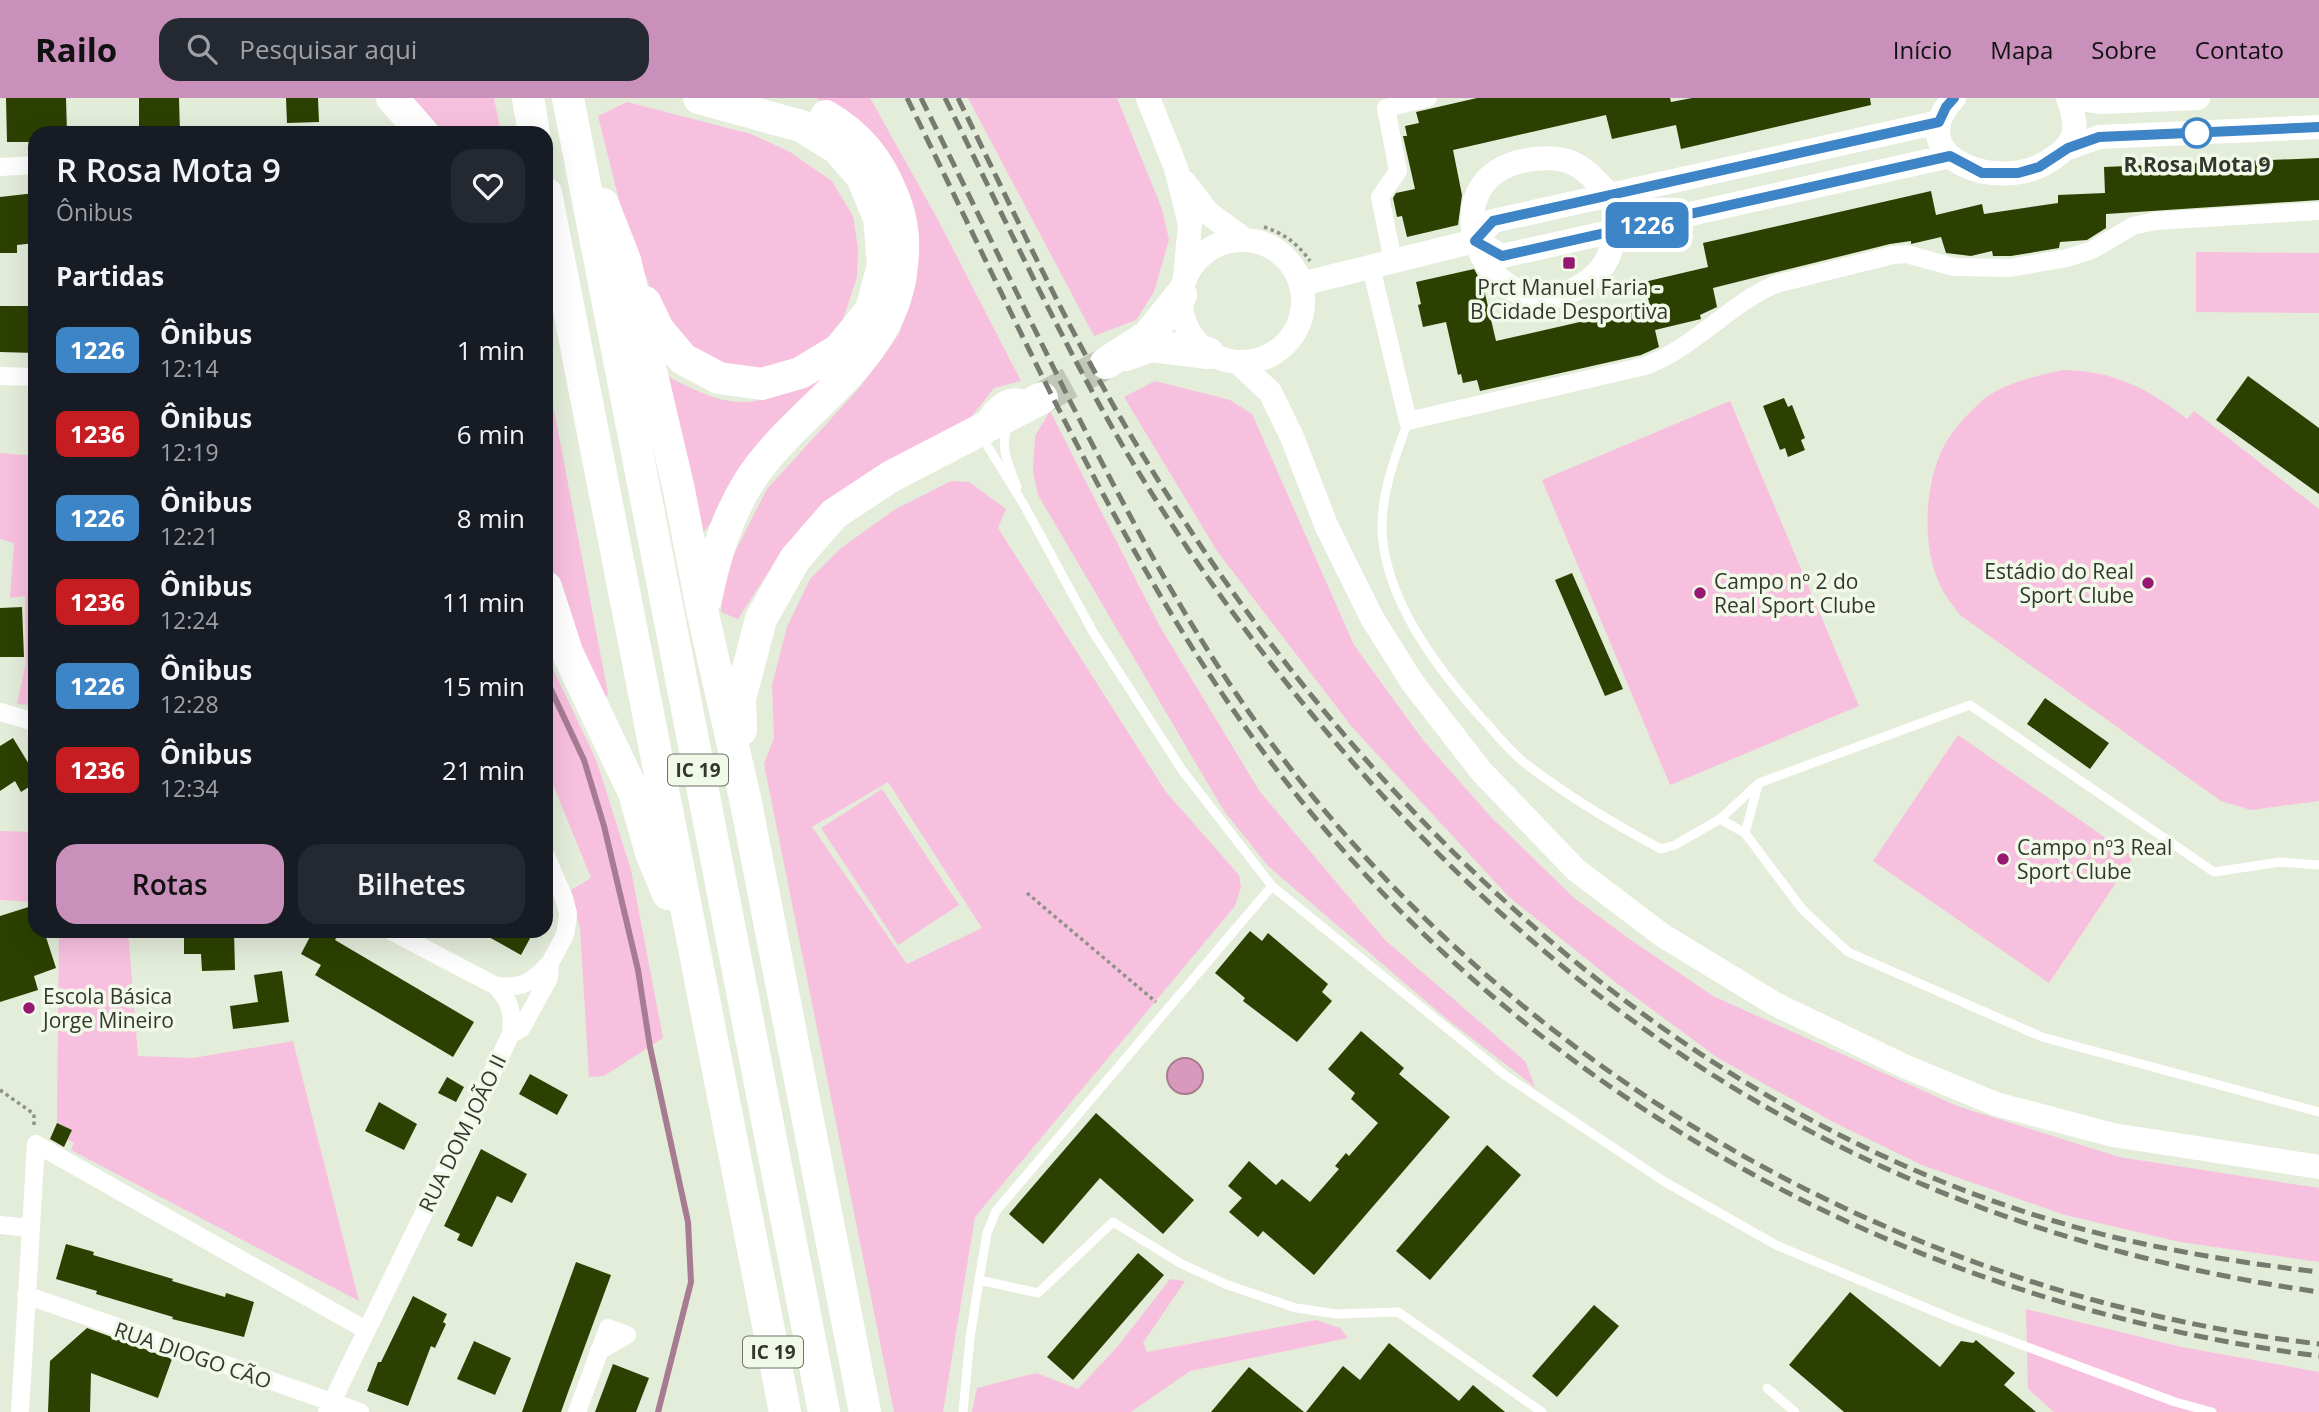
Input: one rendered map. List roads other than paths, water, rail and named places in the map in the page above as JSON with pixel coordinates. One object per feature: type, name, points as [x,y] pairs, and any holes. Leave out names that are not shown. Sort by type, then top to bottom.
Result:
[{"type":"highway","points":[[392,98],[418,126]]},
{"type":"highway","points":[[528,98],[533,126]]},
{"type":"highway","points":[[571,113],[625,260],[658,329],[684,359],[719,378],[762,384],[800,373],[839,349],[871,310],[883,265],[879,218],[862,177],[837,148],[801,126],[699,98]]},
{"type":"highway","points":[[703,614],[725,525],[751,479],[783,441],[859,365],[884,325],[900,281],[905,250],[901,215],[887,180],[863,143],[829,117],[778,98]]},
{"type":"highway","name":"IC 19","points":[[571,113],[824,1412]]},
{"type":"highway","name":"IC 19","points":[[553,229],[785,1412]]},
{"type":"highway","points":[[625,260],[679,490],[703,614],[745,797],[865,1412]]},
{"type":"highway","points":[[1182,290],[1148,336],[1109,362],[1152,346],[1208,353]]},
{"type":"highway","points":[[745,797],[740,699],[761,619],[795,559],[834,514],[890,477],[974,446],[1034,402]]},
{"type":"highway","points":[[553,609],[567,652],[634,793],[651,853],[694,958]]},
{"type":"street","points":[[1148,98],[1176,168],[1190,224],[1182,290],[1187,328],[1208,353],[1239,363],[1257,361],[1275,354],[1289,342]]},
{"type":"street","points":[[1429,98],[1386,108],[1398,171],[1380,197],[1382,264],[1408,421],[1645,366],[1676,352],[1760,291],[1776,284],[1893,255],[1906,254],[1954,267],[2010,268],[2067,258],[2092,250],[2133,226],[2155,221],[2319,211]]},
{"type":"street","points":[[1954,98],[1939,122],[1941,142],[1950,156],[1982,173],[2018,173],[2039,167],[2068,148],[2099,137],[2319,127]]},
{"type":"street","points":[[2068,98],[2075,118],[2074,134],[2068,148]]},
{"type":"street","points":[[2074,98],[2102,102],[2198,98]]},
{"type":"street","points":[[1176,168],[1208,213],[1249,232],[1280,253],[1293,267],[1307,274],[1382,264],[1475,241],[1493,221],[1939,122]]},
{"type":"street","points":[[1475,241],[1502,256],[1950,156]]},
{"type":"street","points":[[1609,196],[1584,168],[1570,161],[1548,157],[1514,163],[1489,178],[1475,199],[1472,229],[1475,241],[1492,273],[1521,292],[1544,296],[1570,292],[1594,278],[1612,252],[1615,232]]},
{"type":"street","points":[[0,167],[28,165]]},
{"type":"street","points":[[1182,290],[1192,266],[1206,251],[1249,232]]},
{"type":"street","points":[[1292,438],[1280,377],[1289,342],[1301,314],[1307,274]]},
{"type":"street","points":[[1239,363],[1270,392],[1292,438],[1326,525],[1372,618],[1412,682],[1481,771],[1576,870],[1662,935],[1775,1004],[1904,1066],[1996,1104],[2113,1135],[2319,1167]]},
{"type":"street","points":[[0,376],[28,377]]},
{"type":"street","points":[[0,712],[28,720]]},
{"type":"street","name":"RUA DOM JOÃO II","points":[[329,1408],[511,1034],[521,1029],[549,978],[550,963],[565,935],[568,913],[553,874]]},
{"type":"street","points":[[404,938],[496,986],[508,998],[513,1014],[511,1034]]},
{"type":"street","points":[[496,986],[518,988],[534,981],[550,963]]},
{"type":"street","points":[[20,1412],[36,1144],[366,1330]]},
{"type":"street","points":[[0,1225],[30,1228]]},
{"type":"street","name":"RUA DIOGO CÃO","points":[[26,1296],[329,1408],[360,1412]]},
{"type":"street","points":[[577,1412],[599,1351]]},
{"type":"lane","points":[[1034,402],[1005,432],[1004,452],[1024,505],[1093,632],[1182,770],[1272,886],[1506,1076],[1665,1182],[1776,1245],[1955,1320],[2175,1402],[2212,1412]]},
{"type":"lane","points":[[1408,421],[1385,486],[1382,525],[1388,568],[1408,615],[1447,681],[1524,762],[1624,829],[1661,849],[1675,845],[1720,819],[1759,783],[1970,705],[2214,872],[2280,862],[2319,865]]},
{"type":"lane","points":[[974,446],[1024,505]]},
{"type":"lane","points":[[1745,833],[1759,783]]},
{"type":"lane","points":[[1720,819],[1745,833],[1802,909],[1848,952],[2042,1037],[2319,1112]]},
{"type":"lane","points":[[963,1412],[979,1280],[987,1233],[996,1211],[1272,886]]},
{"type":"lane","points":[[979,1280],[1038,1293],[1113,1222],[1180,1263],[1225,1284],[1296,1308],[1337,1314],[1398,1312],[1542,1412]]},
{"type":"lane","points":[[1767,1388],[1796,1412]]},
{"type":"waterway","points":[[553,694],[584,760],[604,826],[638,970],[650,1047],[688,1222],[691,1282],[658,1412]]},
{"type":"tunnel","points":[[1042,398],[1106,363]]},
{"type":"railway","points":[[907,98],[1054,400],[1133,549],[1176,622],[1221,692],[1322,825],[1435,945],[1561,1051],[1698,1143],[1843,1220],[1996,1281],[2155,1327],[2319,1356]]},
{"type":"railway","points":[[921,98],[1070,401],[1146,546],[1187,617],[1231,686],[1330,817],[1443,936],[1568,1041],[1703,1133],[1848,1210],[2000,1271],[2157,1316],[2319,1344]]},
{"type":"railway","points":[[945,98],[1076,362],[1124,448],[1176,531],[1232,612],[1292,690],[1356,766],[1457,872],[1562,966],[1672,1048],[1788,1119],[1910,1179],[2039,1228],[2175,1265],[2319,1292]]},
{"type":"railway","points":[[958,98],[1043,273],[1111,402],[1223,579],[1321,708],[1430,828],[1548,939],[1675,1037],[1812,1121],[1958,1188],[2113,1237],[2216,1258],[2319,1272]]},
{"type":"place","name":"R Rosa Mota 9","points":[[2197,133]]},
{"type":"place","name":"Prct Manuel Faria - B Cidade Desportiva","points":[[1569,263]]},
{"type":"place","name":"Estádio do Real Sport Clube","points":[[2148,583]]},
{"type":"place","name":"Campo nº 2 do Real Sport Clube","points":[[1700,593]]},
{"type":"place","name":"Campo nº3 Real Sport Clube","points":[[2003,859]]},
{"type":"place","name":"Escola Básica Jorge Mineiro","points":[[29,1008]]}]
